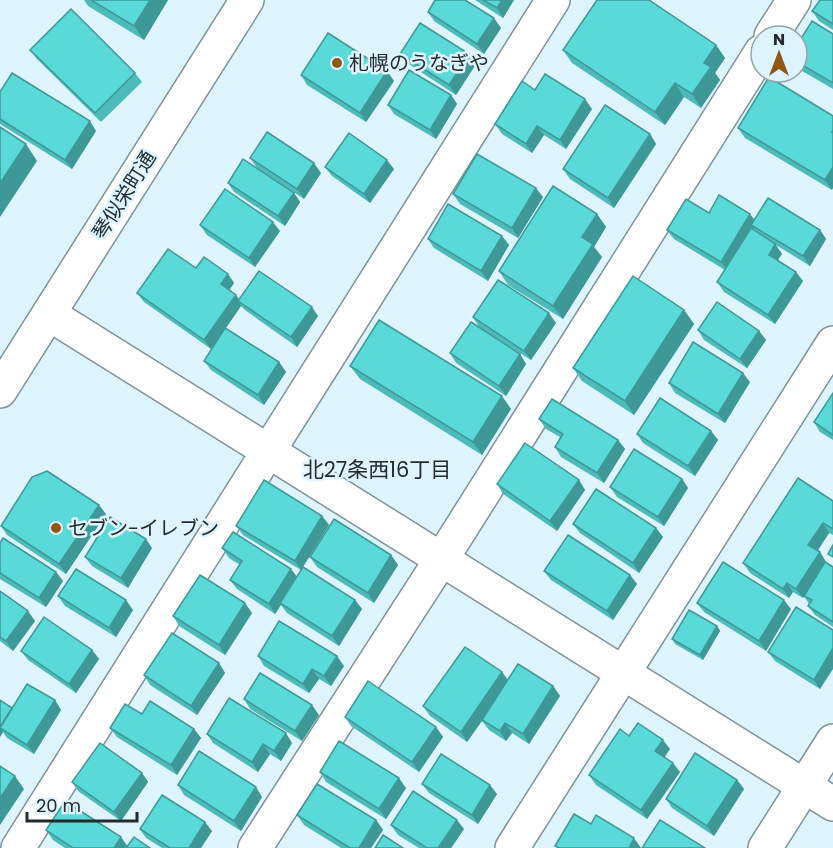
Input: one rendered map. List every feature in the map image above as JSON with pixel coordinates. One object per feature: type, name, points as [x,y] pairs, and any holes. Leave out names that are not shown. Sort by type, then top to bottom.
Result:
[{"type":"street","name":"琴似栄町通","points":[[1,387],[247,0]]},
{"type":"street","points":[[18,848],[553,0]]},
{"type":"street","points":[[779,24],[794,0]]},
{"type":"street","points":[[255,848],[441,560],[749,71]]},
{"type":"street","points":[[49,314],[833,804]]},
{"type":"street","points":[[512,848],[833,344]]},
{"type":"street","points":[[765,848],[833,741]]},
{"type":"building","points":[[91,0],[150,0],[134,26]]},
{"type":"building","points":[[435,0],[465,0],[494,18],[477,44],[428,12]]},
{"type":"building","points":[[483,0],[502,0],[497,8]]},
{"type":"building","points":[[597,0],[649,0],[716,45],[704,63],[711,67],[692,94],[675,83],[655,112],[563,50]]},
{"type":"building","points":[[820,0],[833,0],[833,24],[812,11]]},
{"type":"building","points":[[71,9],[135,73],[95,113],[30,50]]},
{"type":"building","points":[[812,21],[833,34],[833,83],[809,69],[809,26]]},
{"type":"building","points":[[420,23],[469,54],[449,85],[400,54]]},
{"type":"building","points":[[328,33],[387,71],[360,113],[301,75]]},
{"type":"building","points":[[409,70],[451,95],[430,130],[388,105]]},
{"type":"building","points":[[12,73],[90,121],[65,160],[0,119],[0,92]]},
{"type":"building","points":[[545,74],[585,99],[560,140],[537,126],[526,144],[495,124],[522,81],[535,90]]},
{"type":"building","points":[[765,84],[780,84],[833,116],[833,167],[825,180],[738,128]]},
{"type":"building","points":[[605,105],[650,134],[608,198],[563,169]]},
{"type":"building","points":[[0,127],[26,144],[0,183]]},
{"type":"building","points":[[267,132],[314,163],[297,189],[250,158]]},
{"type":"building","points":[[349,133],[387,160],[364,194],[325,167]]},
{"type":"building","points":[[477,154],[536,188],[512,228],[453,194]]},
{"type":"building","points":[[243,159],[294,193],[278,216],[228,183]]},
{"type":"building","points":[[553,186],[597,214],[582,237],[593,244],[553,306],[499,271]]},
{"type":"building","points":[[225,189],[273,222],[249,258],[200,225]]},
{"type":"building","points":[[719,195],[750,214],[721,262],[667,230],[686,199],[709,213]]},
{"type":"building","points":[[768,198],[820,230],[803,256],[751,225]]},
{"type":"building","points":[[448,204],[502,236],[481,271],[428,239]]},
{"type":"building","points":[[751,228],[775,244],[769,255],[796,272],[768,315],[717,282]]},
{"type":"building","points":[[168,249],[196,268],[204,257],[228,274],[221,284],[236,295],[204,340],[137,293]]},
{"type":"building","points":[[259,271],[312,307],[291,337],[238,301]]},
{"type":"building","points":[[633,276],[684,310],[625,401],[573,368]]},
{"type":"building","points":[[498,280],[549,313],[524,351],[473,317]]},
{"type":"building","points":[[717,302],[759,331],[740,359],[698,330]]},
{"type":"building","points":[[379,320],[502,396],[473,442],[350,366]]},
{"type":"building","points":[[471,322],[520,354],[499,386],[450,353]]},
{"type":"building","points":[[225,328],[279,362],[258,395],[204,361]]},
{"type":"building","points":[[693,342],[743,373],[718,414],[669,383]]},
{"type":"building","points":[[833,393],[833,435],[814,422]]},
{"type":"building","points":[[660,398],[711,431],[688,466],[637,434]]},
{"type":"building","points":[[552,399],[618,440],[597,473],[555,447],[563,434],[539,419]]},
{"type":"building","points":[[525,443],[579,480],[550,521],[497,484]]},
{"type":"building","points":[[634,449],[682,479],[658,517],[610,487]]},
{"type":"building","points":[[47,471],[99,505],[59,564],[1,526],[32,477]]},
{"type":"building","points":[[798,478],[833,501],[833,529],[823,523],[808,545],[820,552],[796,589],[787,583],[783,589],[743,563]]},
{"type":"building","points":[[264,480],[322,516],[295,561],[236,526]]},
{"type":"building","points":[[596,489],[656,528],[633,563],[573,524]]},
{"type":"building","points":[[110,517],[146,539],[121,578],[85,557]]},
{"type":"building","points":[[334,519],[391,555],[368,593],[310,557]]},
{"type":"building","points":[[233,532],[291,569],[269,604],[230,580],[242,561],[222,548]]},
{"type":"building","points":[[568,535],[630,575],[607,611],[544,571]]},
{"type":"building","points":[[3,538],[56,572],[39,598],[0,573],[0,543]]},
{"type":"building","points":[[833,545],[833,557],[828,554]]},
{"type":"building","points":[[723,562],[784,600],[759,641],[697,603]]},
{"type":"building","points":[[825,562],[833,567],[833,622],[808,606],[812,600],[804,596]]},
{"type":"building","points":[[303,567],[355,600],[332,636],[280,603]]},
{"type":"building","points":[[76,569],[126,600],[109,628],[58,596]]},
{"type":"building","points":[[200,575],[245,603],[219,645],[173,616]]},
{"type":"building","points":[[0,591],[28,611],[6,641],[0,637]]},
{"type":"building","points":[[796,607],[833,630],[833,648],[814,680],[768,652]]},
{"type":"building","points":[[689,610],[717,626],[700,655],[672,639]]},
{"type":"building","points":[[44,617],[92,650],[69,684],[21,651]]},
{"type":"building","points":[[279,621],[337,656],[324,676],[312,669],[303,684],[258,656]]},
{"type":"building","points":[[172,633],[219,663],[191,706],[144,675]]},
{"type":"building","points":[[465,647],[502,672],[461,732],[423,706]]},
{"type":"building","points":[[518,664],[553,686],[523,734],[505,723],[500,731],[482,720]]},
{"type":"building","points":[[260,673],[312,705],[295,731],[244,699]]},
{"type":"building","points":[[368,681],[436,727],[412,762],[345,717]]},
{"type":"building","points":[[27,684],[55,700],[27,745],[0,728]]},
{"type":"building","points":[[229,698],[286,733],[274,751],[263,744],[252,762],[207,734]]},
{"type":"building","points":[[0,700],[12,708],[0,727]]},
{"type":"building","points":[[150,701],[194,729],[171,765],[110,728],[125,704],[142,714]]},
{"type":"building","points":[[638,723],[663,740],[655,751],[673,763],[641,810],[589,775],[620,729],[629,736]]},
{"type":"building","points":[[339,741],[399,778],[379,809],[320,772]]},
{"type":"building","points":[[100,743],[142,773],[114,812],[72,782]]},
{"type":"building","points":[[199,751],[256,787],[234,821],[178,785]]},
{"type":"building","points":[[695,753],[737,780],[707,826],[666,799]]},
{"type":"building","points":[[441,754],[490,785],[472,815],[422,784]]},
{"type":"building","points":[[0,766],[15,776],[0,798]]},
{"type":"building","points":[[317,784],[376,820],[359,848],[350,848],[297,815]]},
{"type":"building","points":[[413,791],[457,820],[438,848],[427,848],[391,825]]},
{"type":"building","points":[[162,795],[205,822],[189,848],[170,848],[140,829]]},
{"type":"building","points":[[65,801],[121,837],[114,848],[73,848],[46,830]]},
{"type":"building","points":[[574,814],[591,824],[596,815],[634,838],[629,848],[559,848],[555,846]]},
{"type":"building","points":[[660,820],[705,848],[642,848]]},
{"type":"building","points":[[383,835],[403,848],[375,848]]},
{"type":"building","points":[[134,837],[150,848],[126,848]]},
{"type":"place","name":"札幌のうなぎや","points":[[337,63]]},
{"type":"place","name":"セブン-イレブン","points":[[56,528]]},
{"type":"district","name":"北27条西16丁目","points":[[377,469]]}]
